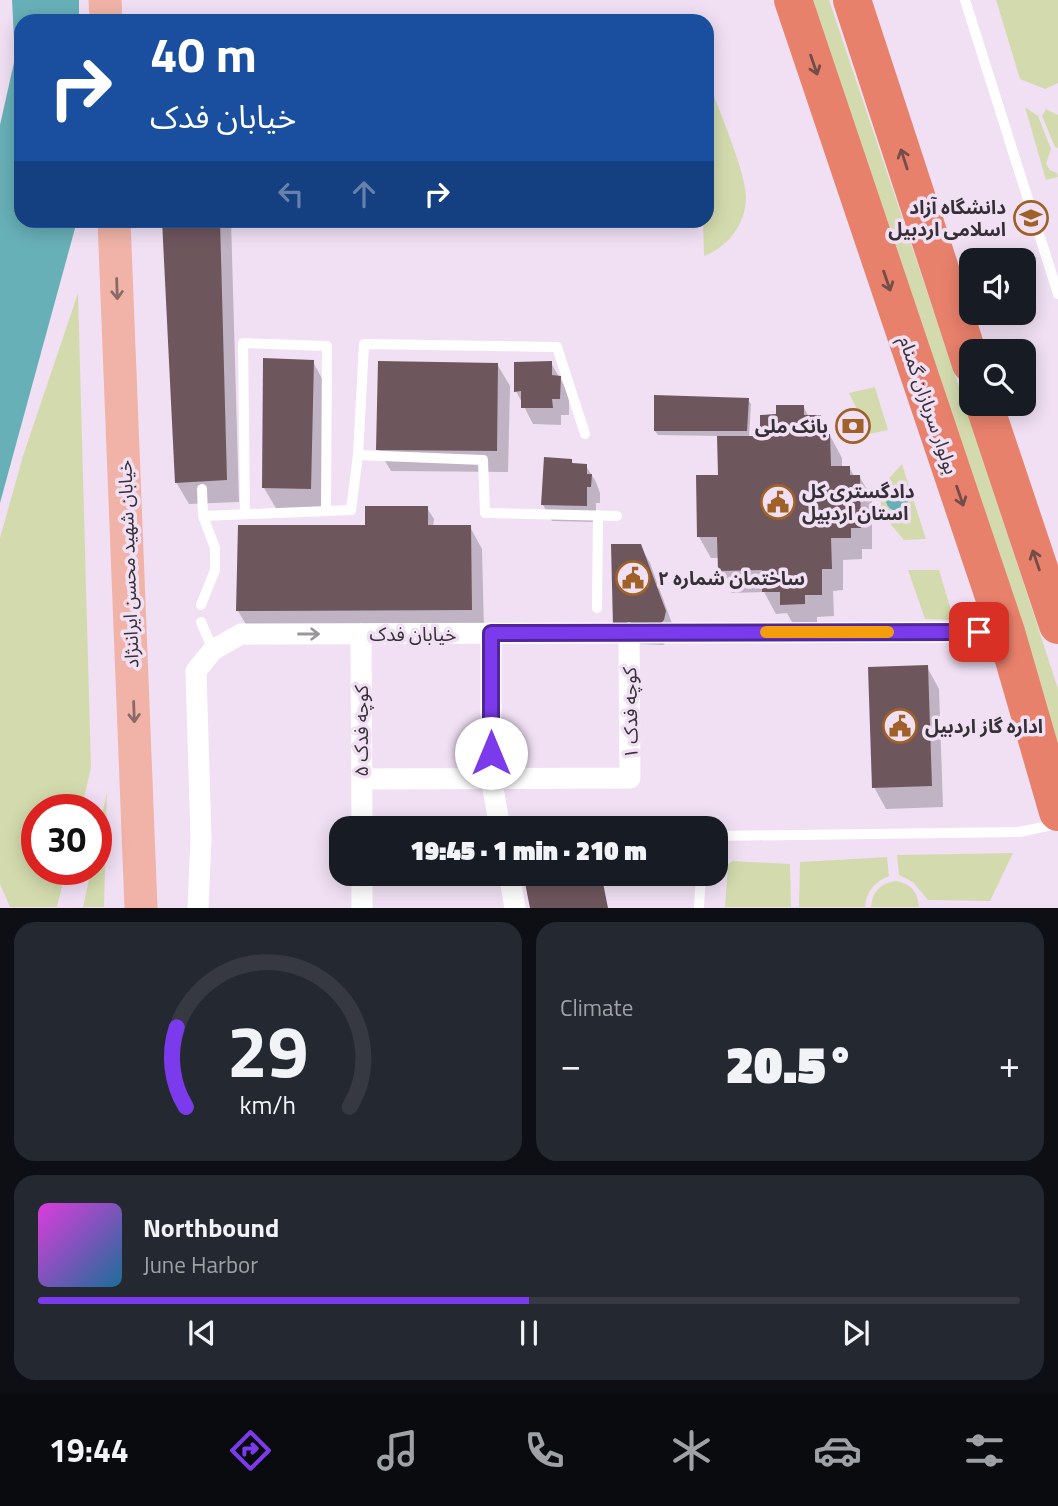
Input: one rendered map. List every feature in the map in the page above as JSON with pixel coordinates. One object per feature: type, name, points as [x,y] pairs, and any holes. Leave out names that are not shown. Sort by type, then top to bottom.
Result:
[{"type":"highway","name":"بولوار سربازان گمنام","points":[[793,0],[1006,632],[1058,812]]},
{"type":"highway","points":[[852,0],[963,339]]},
{"type":"highway","points":[[988,416],[1058,625]]},
{"type":"main road","name":"خیابان شهید محسن ایراننژاد","points":[[114,228],[141,908]]},
{"type":"street","name":"خیابان فدک","points":[[213,650],[241,634],[1006,632]]},
{"type":"street","points":[[491,633],[491,777],[498,816]]},
{"type":"street","name":"کوچه فدک ۱","points":[[362,779],[630,778],[629,633]]},
{"type":"street","name":"کوچه فدک ۵","points":[[361,634],[362,816]]},
{"type":"street","points":[[198,908],[201,839],[196,671],[213,650]]},
{"type":"street","points":[[362,886],[362,908]]},
{"type":"street","points":[[511,886],[515,908]]},
{"type":"lane","points":[[965,0],[1058,294]]},
{"type":"lane","points":[[245,514],[243,344],[327,346],[326,511]]},
{"type":"lane","points":[[203,516],[351,510],[358,455],[363,344],[557,347],[585,434]]},
{"type":"lane","points":[[358,455],[482,460],[485,513],[617,516]]},
{"type":"lane","points":[[201,606],[215,570],[215,548],[203,516],[202,489]]},
{"type":"lane","points":[[597,608],[598,515]]},
{"type":"lane","points":[[201,622],[213,650]]},
{"type":"lane","points":[[728,836],[1019,832],[1058,824]]},
{"type":"lane","points":[[699,908],[700,886]]},
{"type":"green space","points":[[807,0],[829,0],[959,387],[959,416],[969,416],[984,461],[1058,689],[1058,761]]},
{"type":"green space","points":[[996,0],[1058,0],[1058,83],[1045,89],[1020,79]]},
{"type":"green space","points":[[714,96],[742,173],[746,197],[743,216],[734,233],[721,247],[704,256],[703,228],[714,228]]},
{"type":"green space","points":[[1025,107],[1038,116],[1051,149],[1046,164],[1058,177],[1046,180]]},
{"type":"green space","points":[[1046,109],[1058,115],[1058,148],[1055,147],[1042,116]]},
{"type":"green space","points":[[78,293],[91,768],[85,794],[21,794],[21,885],[62,885],[57,907],[10,907],[0,884],[0,538],[23,456]]},
{"type":"green space","points":[[875,387],[888,430],[869,434],[849,393]]},
{"type":"green space","points":[[902,464],[926,539],[904,540],[881,513],[881,487]]},
{"type":"green space","points":[[908,570],[939,570],[954,620],[925,619]]},
{"type":"green space","points":[[1013,853],[990,901],[928,900],[913,882],[899,875],[897,855]]},
{"type":"green space","points":[[887,857],[889,876],[872,888],[865,907],[799,907],[800,862]]},
{"type":"green space","points":[[733,861],[790,864],[791,907],[725,907],[728,864]]},
{"type":"green space","points":[[896,881],[913,890],[919,907],[871,907],[878,889]]},
{"type":"green space","points":[[88,885],[105,885],[104,907],[83,907]]},
{"type":"water","points":[[12,0],[79,0],[79,14],[14,14],[14,39]]},
{"type":"water","points":[[14,62],[14,228],[75,228],[0,503],[0,125]]},
{"type":"water","points":[[897,489],[907,496],[908,500],[901,510],[897,511],[887,504],[886,500],[893,490]]},
{"type":"building","points":[[162,228],[220,228],[227,480],[175,483]]},
{"type":"building","points":[[263,358],[314,360],[311,489],[262,488]]},
{"type":"building","points":[[378,361],[498,363],[497,451],[376,450]]},
{"type":"building","points":[[552,361],[552,375],[561,376],[560,399],[552,399],[553,408],[521,408],[521,391],[514,392],[514,362]]},
{"type":"building","points":[[654,395],[749,398],[747,431],[654,431]]},
{"type":"building","name":"دادگستری کل استان اردبیل","points":[[776,405],[804,405],[804,415],[821,415],[821,434],[830,434],[831,466],[850,466],[850,475],[860,475],[861,528],[851,528],[851,538],[831,538],[832,569],[822,569],[822,595],[805,595],[805,604],[780,605],[780,592],[762,592],[762,570],[718,571],[717,537],[697,537],[696,475],[718,475],[717,436],[760,436],[760,415],[776,414]]},
{"type":"building","name":"بانک ملی","points":[[855,417],[861,429],[860,434],[852,441],[846,423]]},
{"type":"building","points":[[544,457],[572,459],[572,463],[587,464],[587,474],[592,474],[591,487],[587,487],[587,506],[541,505]]},
{"type":"building","points":[[365,506],[428,506],[428,525],[471,525],[472,610],[236,611],[238,525],[365,525]]},
{"type":"building","name":"ساختمان شماره ۲","points":[[611,544],[641,544],[666,611],[664,620],[658,626],[613,627]]},
{"type":"building","name":"اداره گاز اردبیل","points":[[928,665],[932,786],[872,788],[868,667]]},
{"type":"building","points":[[526,886],[604,886],[608,908],[530,908]]},
{"type":"slow traffic","points":[[766,632],[888,632]]},
{"type":"place","name":"دانشگاه آزاد اسلامی اردبیل","points":[[1031,218]]},
{"type":"place","name":"بانک ملی","points":[[853,426]]},
{"type":"place","name":"دادگستری کل استان اردبیل","points":[[778,502]]},
{"type":"place","name":"ساختمان شماره ۲","points":[[633,578]]},
{"type":"place","name":"اداره گاز اردبیل","points":[[900,726]]},
{"type":"route","points":[[491,753],[491,633],[979,632]]}]
